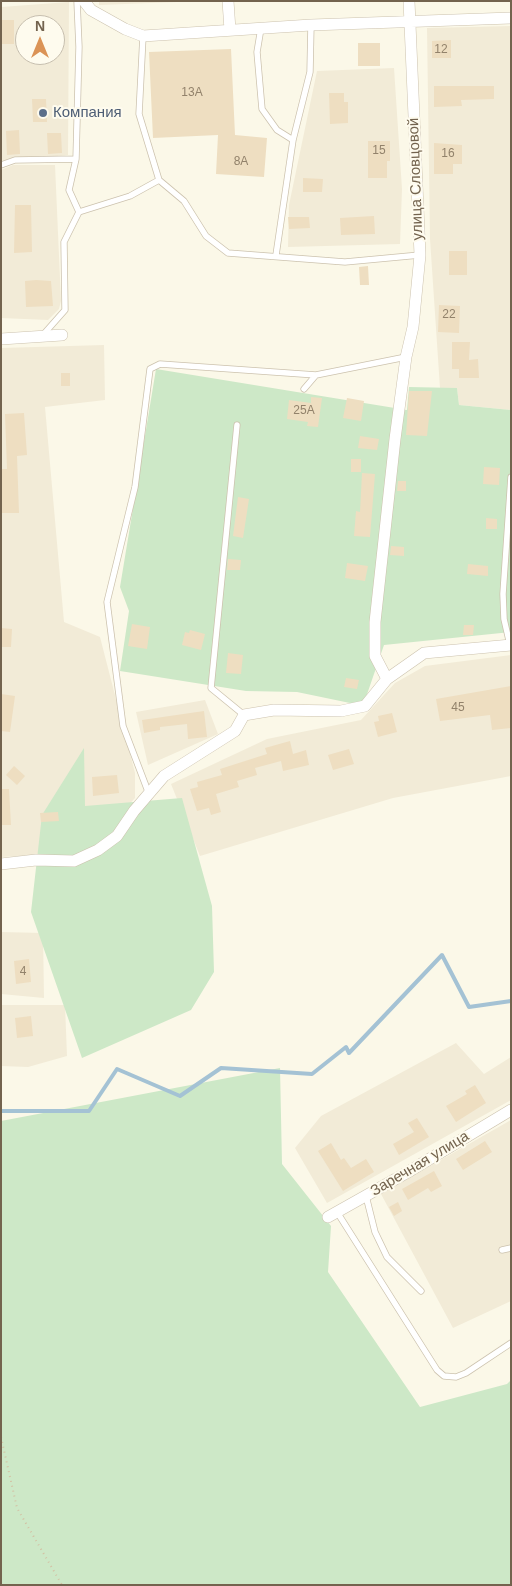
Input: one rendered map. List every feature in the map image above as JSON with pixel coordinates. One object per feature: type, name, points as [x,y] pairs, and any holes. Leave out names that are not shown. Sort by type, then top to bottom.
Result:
[{"type":"street","points":[[84,1],[91,10],[125,29],[143,36],[311,25],[511,18]]},
{"type":"street","points":[[228,1],[230,30]]},
{"type":"street","name":"улица Словцовой","points":[[387,679],[375,656],[375,622],[406,357],[413,327],[420,255],[409,1]]},
{"type":"street","points":[[1,339],[62,335]]},
{"type":"street","points":[[1,864],[36,860],[74,861],[98,850],[117,836],[134,811],[164,776],[235,731],[244,715],[274,710],[341,711],[365,706],[387,679],[424,653],[510,645]]},
{"type":"street","name":"Заречная улица","points":[[332,1214],[366,1196],[511,1110]]},
{"type":"lane","points":[[77,1],[79,47],[76,159],[70,190],[79,212]]},
{"type":"lane","points":[[276,255],[293,140],[310,72],[311,25]]},
{"type":"lane","points":[[261,28],[257,52],[262,109],[277,130],[293,140]]},
{"type":"lane","points":[[143,36],[139,114],[159,180],[184,201],[206,236],[228,253],[276,255],[345,262],[420,255]]},
{"type":"lane","points":[[1,164],[15,160],[76,159]]},
{"type":"lane","points":[[42,336],[65,310],[64,242],[79,212],[130,196],[159,180]]},
{"type":"lane","points":[[149,794],[122,726],[106,602],[135,487],[150,369],[160,364],[316,375],[406,357]]},
{"type":"lane","points":[[304,388],[316,375]]},
{"type":"lane","points":[[237,425],[211,688],[244,715]]},
{"type":"lane","points":[[510,645],[504,619],[503,594],[511,476]]},
{"type":"lane","points":[[366,1196],[375,1232],[387,1257],[421,1291]]},
{"type":"lane","points":[[332,1214],[436,1370],[444,1376],[456,1377],[466,1373],[511,1343]]},
{"type":"lane","points":[[502,1250],[511,1248]]},
{"type":"path","points":[[1,1437],[17,1508],[62,1585]]},
{"type":"shaded area","points":[[99,1],[203,1],[99,5]]},
{"type":"shaded area","points":[[69,2],[68,155],[1,161],[1,7]]},
{"type":"shaded area","points":[[511,26],[511,410],[459,405],[457,388],[440,388],[430,239],[427,28]]},
{"type":"shaded area","points":[[394,68],[402,189],[400,244],[288,247],[289,205],[317,71]]},
{"type":"shaded area","points":[[13,165],[55,165],[61,301],[59,309],[48,320],[1,318],[1,170]]},
{"type":"shaded area","points":[[104,345],[105,400],[45,407],[64,622],[100,637],[135,773],[135,798],[94,843],[57,854],[1,857],[1,348]]},
{"type":"shaded area","points":[[511,655],[511,776],[393,798],[200,856],[171,784],[267,739],[361,720],[395,683],[425,666]]},
{"type":"shaded area","points":[[205,700],[218,734],[148,765],[136,712]]},
{"type":"shaded area","points":[[1,932],[43,933],[44,998],[1,994]]},
{"type":"shaded area","points":[[1,1005],[65,1005],[67,1056],[28,1067],[1,1066]]},
{"type":"shaded area","points":[[456,1043],[484,1074],[511,1057],[511,1100],[327,1203],[295,1148],[321,1116]]},
{"type":"shaded area","points":[[511,1120],[511,1301],[453,1328],[381,1194]]},
{"type":"green space","points":[[156,369],[407,410],[409,387],[457,388],[459,405],[511,410],[511,632],[384,645],[364,703],[350,703],[297,692],[246,691],[120,671],[129,611],[120,587]]},
{"type":"green space","points":[[84,748],[85,806],[182,798],[212,906],[214,972],[191,1010],[82,1058],[31,912],[42,815]]},
{"type":"green space","points":[[280,1068],[282,1164],[331,1226],[328,1272],[420,1407],[507,1384],[511,1380],[511,1585],[1,1585],[1,1121]]},
{"type":"building","points":[[1,20],[14,20],[14,44],[1,44]]},
{"type":"building","points":[[451,40],[451,58],[432,58],[432,41]]},
{"type":"building","points":[[358,43],[380,43],[380,66],[358,66]]},
{"type":"building","points":[[231,49],[235,135],[267,138],[264,177],[216,174],[218,135],[153,138],[149,52]]},
{"type":"building","points":[[434,86],[494,86],[494,99],[461,100],[462,106],[434,107]]},
{"type":"building","points":[[329,93],[344,93],[344,102],[348,102],[348,123],[330,124]]},
{"type":"building","points":[[32,99],[46,99],[47,122],[33,122]]},
{"type":"building","points":[[19,130],[20,154],[7,155],[6,131]]},
{"type":"building","points":[[47,133],[61,133],[62,153],[48,154]]},
{"type":"building","points":[[368,141],[390,141],[390,161],[387,161],[387,178],[368,178]]},
{"type":"building","points":[[434,143],[462,145],[462,164],[453,164],[453,174],[434,174]]},
{"type":"building","points":[[303,178],[323,179],[322,192],[303,192]]},
{"type":"building","points":[[15,205],[31,205],[32,252],[14,253]]},
{"type":"building","points":[[374,216],[375,234],[341,235],[340,218]]},
{"type":"building","points":[[288,217],[309,217],[310,228],[289,229]]},
{"type":"building","points":[[449,251],[467,251],[467,275],[449,275]]},
{"type":"building","points":[[368,266],[369,285],[360,285],[359,267]]},
{"type":"building","points":[[25,281],[51,281],[53,306],[26,307]]},
{"type":"building","points":[[439,305],[460,306],[459,333],[438,332]]},
{"type":"building","points":[[452,342],[470,342],[469,360],[478,359],[479,378],[459,378],[459,369],[452,369]]},
{"type":"building","points":[[61,373],[70,373],[70,386],[61,386]]},
{"type":"building","points":[[409,391],[432,391],[427,436],[406,435]]},
{"type":"building","points":[[311,397],[322,398],[318,427],[307,426],[308,422],[287,419],[289,400],[311,403]]},
{"type":"building","points":[[347,398],[364,401],[361,421],[343,418]]},
{"type":"building","points":[[24,413],[27,455],[17,456],[19,513],[1,513],[1,469],[7,469],[5,414]]},
{"type":"building","points":[[360,436],[379,439],[377,450],[358,448]]},
{"type":"building","points":[[351,459],[361,459],[361,472],[351,472]]},
{"type":"building","points":[[484,467],[500,468],[499,485],[483,484]]},
{"type":"building","points":[[362,473],[375,474],[370,537],[354,536],[356,511],[360,512]]},
{"type":"building","points":[[398,481],[406,481],[406,491],[397,491]]},
{"type":"building","points":[[238,497],[249,499],[243,538],[233,536]]},
{"type":"building","points":[[486,518],[497,519],[497,529],[486,529]]},
{"type":"building","points":[[391,546],[404,547],[404,556],[390,555]]},
{"type":"building","points":[[228,559],[241,560],[240,570],[227,570]]},
{"type":"building","points":[[347,563],[368,566],[365,581],[345,578]]},
{"type":"building","points":[[468,564],[488,566],[488,576],[467,574]]},
{"type":"building","points":[[132,624],[150,627],[147,649],[128,646]]},
{"type":"building","points":[[464,625],[474,625],[473,635],[463,635]]},
{"type":"building","points":[[1,628],[12,629],[11,647],[1,647]]},
{"type":"building","points":[[190,630],[205,634],[201,650],[182,645],[185,632],[189,633]]},
{"type":"building","points":[[228,653],[243,655],[241,674],[226,673]]},
{"type":"building","points":[[346,678],[359,680],[357,689],[344,687]]},
{"type":"building","points":[[511,686],[511,728],[492,730],[490,715],[440,721],[436,699]]},
{"type":"building","points":[[1,694],[15,696],[10,732],[1,731]]},
{"type":"building","points":[[204,711],[207,737],[188,739],[187,724],[160,727],[160,730],[144,733],[142,720]]},
{"type":"building","points":[[392,713],[397,732],[378,737],[374,722],[379,721],[378,716]]},
{"type":"building","points":[[290,741],[293,754],[306,750],[309,765],[283,771],[281,761],[255,768],[257,775],[237,781],[239,787],[216,794],[221,812],[211,815],[209,808],[197,811],[190,789],[198,787],[197,782],[222,775],[220,769],[267,754],[265,748]]},
{"type":"building","points":[[349,749],[354,764],[333,770],[328,755]]},
{"type":"building","points":[[14,766],[25,776],[17,785],[6,775]]},
{"type":"building","points":[[117,775],[119,793],[93,796],[92,777]]},
{"type":"building","points":[[1,789],[9,789],[11,825],[1,825]]},
{"type":"building","points":[[58,812],[59,821],[41,822],[40,813]]},
{"type":"building","points":[[29,959],[31,982],[16,984],[14,961]]},
{"type":"building","points":[[31,1016],[33,1036],[17,1038],[15,1018]]},
{"type":"building","points":[[475,1085],[486,1103],[456,1122],[446,1106],[467,1094],[465,1091]]},
{"type":"building","points":[[417,1118],[429,1137],[399,1155],[393,1144],[414,1132],[408,1123]]},
{"type":"building","points":[[485,1141],[492,1152],[463,1170],[456,1159]]},
{"type":"building","points":[[331,1143],[341,1160],[344,1158],[351,1168],[366,1159],[374,1172],[343,1191],[318,1151]]},
{"type":"building","points":[[434,1171],[442,1186],[431,1192],[428,1188],[408,1200],[402,1189]]},
{"type":"building","points":[[398,1202],[402,1211],[394,1216],[389,1207]]},
{"type":"waterway","points":[[1,1111],[89,1111],[117,1069],[180,1096],[221,1068],[312,1074],[346,1047],[349,1053],[442,955],[469,1007],[511,1001]]},
{"type":"place","name":"Компания","points":[[43,113]]}]
